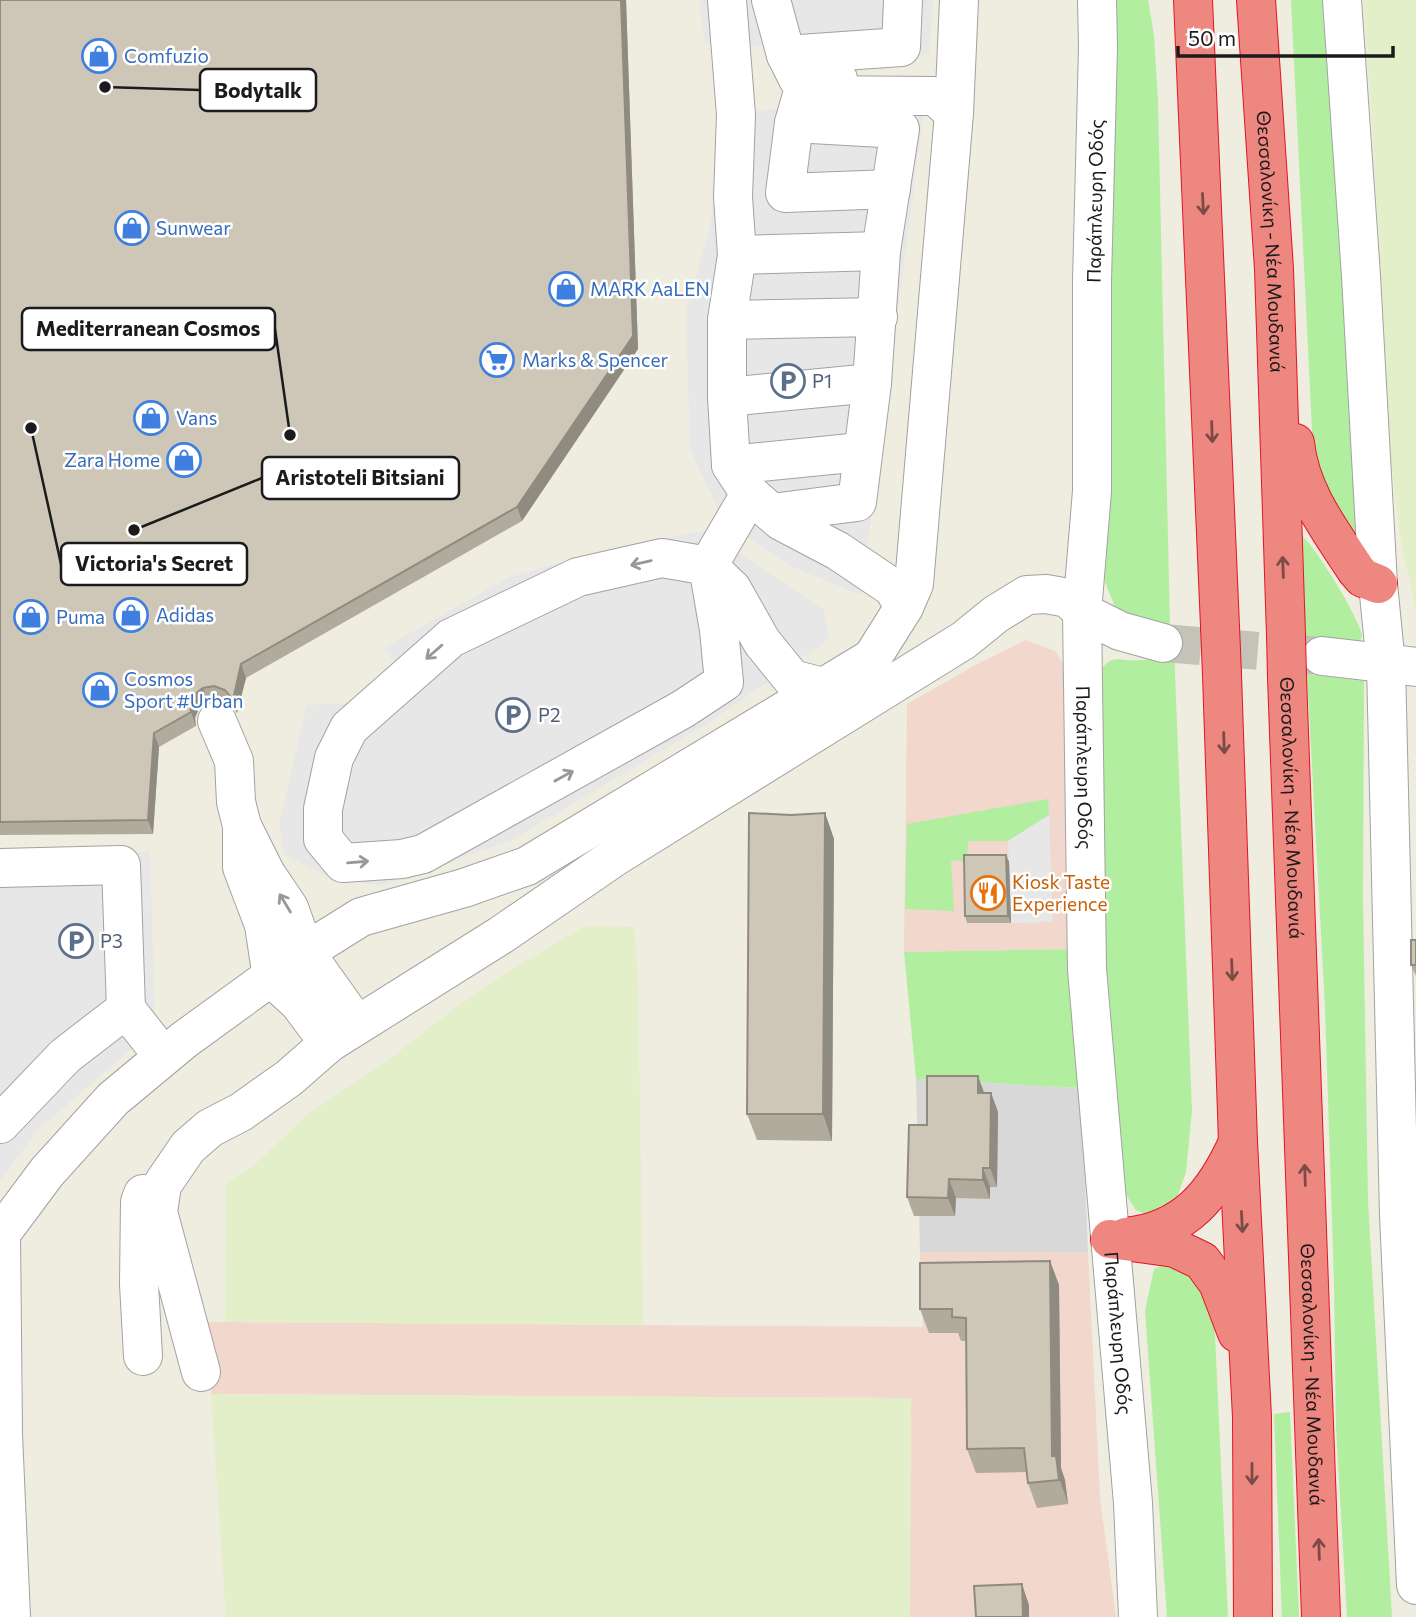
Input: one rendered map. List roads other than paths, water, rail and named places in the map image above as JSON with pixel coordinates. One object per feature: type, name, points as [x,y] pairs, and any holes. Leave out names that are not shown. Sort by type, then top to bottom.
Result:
[{"type":"highway","points":[[1169,0],[1179,73],[1200,136]]},
{"type":"highway","points":[[1193,0],[1222,675],[1238,1142],[1252,1417],[1253,1617]]},
{"type":"highway","name":"Θεσσαλονίκη - Νέα Μουδανιά","points":[[1256,0],[1274,269],[1321,1617]]},
{"type":"highway","points":[[1274,269],[1285,331],[1296,454],[1304,483],[1324,521],[1356,570],[1363,578],[1378,584]]},
{"type":"highway","points":[[1110,1239],[1151,1235],[1180,1219],[1212,1190],[1225,1172],[1238,1142]]},
{"type":"highway","points":[[1110,1239],[1175,1248],[1202,1261],[1218,1283],[1238,1336],[1252,1417]]},
{"type":"street","points":[[727,0],[736,115],[733,197],[737,255],[727,320],[727,397],[751,491],[781,521],[853,553],[906,561],[917,550]]},
{"type":"street","points":[[771,0],[795,88],[785,193]]},
{"type":"street","points":[[795,88],[901,47],[903,0]]},
{"type":"street","points":[[11,1617],[2,1433],[1,1234],[47,1172],[113,1099],[163,1056],[305,952],[361,916],[464,888],[527,866],[872,659],[904,607],[914,584],[954,113],[959,0]]},
{"type":"street","name":"Παράπλευρη Οδός","points":[[1097,0],[1092,491],[1082,612],[1087,969],[1133,1503],[1139,1617]]},
{"type":"street","points":[[1342,0],[1362,276],[1378,584],[1401,666],[1398,1201],[1416,1585]]},
{"type":"street","points":[[795,88],[929,73],[958,44]]},
{"type":"street","points":[[795,88],[935,96],[954,113]]},
{"type":"street","points":[[751,491],[857,502],[861,453],[872,383],[881,251],[900,129],[795,88]]},
{"type":"street","points":[[733,197],[891,189]]},
{"type":"street","points":[[737,255],[881,251]]},
{"type":"street","points":[[727,320],[878,317]]},
{"type":"street","points":[[727,397],[872,383]]},
{"type":"street","points":[[823,687],[792,679],[762,642],[732,589],[708,566],[662,558],[578,577],[451,638],[349,728],[334,758],[323,809],[323,839],[343,863],[402,859],[424,854],[683,709],[724,682],[719,630],[708,566],[751,491],[861,453]]},
{"type":"street","points":[[143,1356],[139,1284],[140,1202],[152,1169],[162,1152],[181,1140],[241,1112],[289,1078],[343,1034],[501,935],[616,856],[964,640],[1044,581],[1063,556],[1092,491]]},
{"type":"street","points":[[853,553],[893,588],[904,607]]},
{"type":"street","points":[[708,566],[773,686],[773,717]]},
{"type":"street","points":[[1027,595],[1058,595],[1068,598],[1082,612],[1120,631],[1163,643]]},
{"type":"street","points":[[964,640],[1082,612]]},
{"type":"street","points":[[1322,656],[1401,666]]},
{"type":"street","points":[[217,720],[234,761],[236,802],[243,826],[267,874],[289,908],[305,952],[343,1034]]},
{"type":"street","points":[[243,826],[242,867],[264,925],[272,978],[299,1003],[343,1034]]},
{"type":"street","points":[[0,868],[121,865],[126,1009],[163,1056]]},
{"type":"street","points":[[0,1124],[65,1056],[126,1009]]},
{"type":"street","points":[[201,1372],[158,1212],[162,1185],[188,1147],[210,1128]]},
{"type":"tunnel","points":[[1163,643],[1320,656]]},
{"type":"place","name":"Comfuzio","points":[[99,56]]},
{"type":"place","name":"Bodytalk","points":[[105,87]]},
{"type":"place","name":"Sunwear","points":[[132,228]]},
{"type":"place","name":"MARK AaLEN","points":[[566,289]]},
{"type":"place","name":"Marks & Spencer","points":[[497,360]]},
{"type":"place","name":"P1","points":[[788,381]]},
{"type":"place","name":"Vans","points":[[151,418]]},
{"type":"place","name":"Victoria's Secret","points":[[31,428]]},
{"type":"place","name":"Mediterranean Cosmos","points":[[290,435]]},
{"type":"place","name":"Zara Home","points":[[184,460]]},
{"type":"place","name":"Aristoteli Bitsiani","points":[[134,530]]},
{"type":"place","name":"Adidas","points":[[131,615]]},
{"type":"place","name":"Puma","points":[[31,617]]},
{"type":"place","name":"Cosmos Sport #Urban","points":[[100,690]]},
{"type":"place","name":"P2","points":[[513,715]]},
{"type":"place","name":"Kiosk Taste Experience","points":[[988,893]]},
{"type":"place","name":"P3","points":[[76,941]]}]
